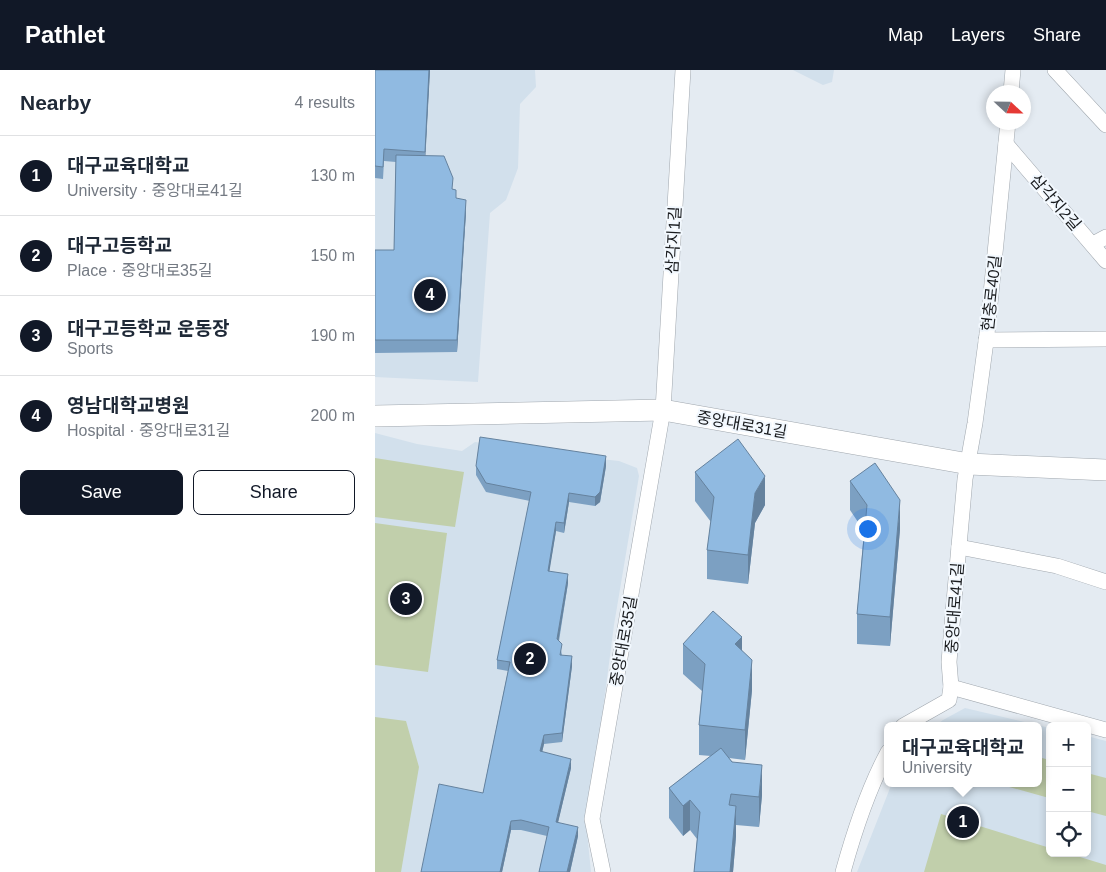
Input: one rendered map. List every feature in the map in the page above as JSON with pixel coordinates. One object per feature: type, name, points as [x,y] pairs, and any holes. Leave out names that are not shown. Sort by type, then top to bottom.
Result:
[{"type":"street","name":"삼각지1길","points":[[663,410],[683,70]]},
{"type":"street","points":[[1012,85],[1013,70]]},
{"type":"street","points":[[1055,70],[1106,125]]},
{"type":"street","name":"현충로40길","points":[[969,464],[986,340],[1007,130]]},
{"type":"street","name":"삼각지2길","points":[[1005,144],[1099,240],[1106,261]]},
{"type":"street","points":[[986,340],[1106,339]]},
{"type":"street","name":"중앙대로31길","points":[[375,416],[663,410],[969,464],[1106,470]]},
{"type":"street","name":"중앙대로35길","points":[[603,872],[592,819],[663,410]]},
{"type":"street","name":"중앙대로41길","points":[[951,687],[949,662],[965,479],[969,464]]},
{"type":"street","points":[[959,547],[1057,566],[1106,582]]},
{"type":"street","points":[[910,722],[949,700],[951,687],[1106,730]]},
{"type":"street","points":[[843,872],[861,818],[884,760]]},
{"type":"shaded area","points":[[375,70],[535,70],[536,87],[520,104],[518,168],[506,200],[490,213],[478,382],[375,377]]},
{"type":"shaded area","points":[[793,70],[834,70],[832,82],[823,85]]},
{"type":"shaded area","points":[[375,433],[417,444],[462,451],[475,442],[619,461],[637,468],[639,476],[614,625],[587,832],[591,872],[375,872]]},
{"type":"shaded area","points":[[965,708],[1024,722],[940,722]]},
{"type":"shaded area","points":[[1042,726],[1046,727],[1046,857],[1091,857],[1091,737],[1106,741],[1106,872],[857,872],[890,787],[1042,787]]},
{"type":"green space","points":[[375,458],[464,472],[455,527],[375,517]]},
{"type":"green space","points":[[375,523],[447,533],[428,672],[375,665]]},
{"type":"green space","points":[[375,717],[406,721],[419,767],[401,872],[375,872]]},
{"type":"green space","points":[[1042,758],[1046,759],[1046,797],[1009,787],[1042,787]]},
{"type":"green space","points":[[1091,774],[1106,778],[1106,816],[1091,812]]},
{"type":"green space","points":[[941,814],[1046,847],[1046,857],[1080,857],[1106,865],[1106,872],[924,872]]},
{"type":"building","points":[[375,70],[429,70],[425,152],[384,149],[383,167],[375,166]]},
{"type":"building","points":[[396,155],[444,156],[453,178],[452,189],[456,190],[456,198],[466,200],[457,340],[375,340],[375,250],[394,250]]},
{"type":"building","points":[[480,437],[606,456],[600,492],[595,497],[569,493],[564,523],[556,522],[548,571],[568,574],[557,639],[562,644],[560,655],[572,656],[562,733],[544,735],[540,751],[571,759],[556,822],[578,827],[567,872],[539,872],[549,827],[521,820],[511,821],[500,872],[421,872],[439,784],[483,793],[510,662],[497,660],[531,492],[486,483],[476,466]]},
{"type":"building","points":[[738,439],[765,476],[755,493],[748,555],[707,550],[714,497],[695,472]]},
{"type":"building","points":[[875,463],[900,500],[890,617],[857,614],[867,505],[850,481]]},
{"type":"building","points":[[713,611],[742,637],[735,644],[752,660],[745,730],[699,725],[705,664],[683,644]]},
{"type":"building","points":[[721,748],[732,762],[762,765],[759,797],[731,794],[729,805],[736,806],[730,872],[694,872],[700,812],[690,800],[683,806],[669,788]]},
{"type":"place","name":"영남대학교병원","points":[[430,295]]},
{"type":"place","name":"대구고등학교 운동장","points":[[406,599]]},
{"type":"place","name":"대구고등학교","points":[[530,659]]},
{"type":"place","name":"대구교육대학교","points":[[963,822]]}]
